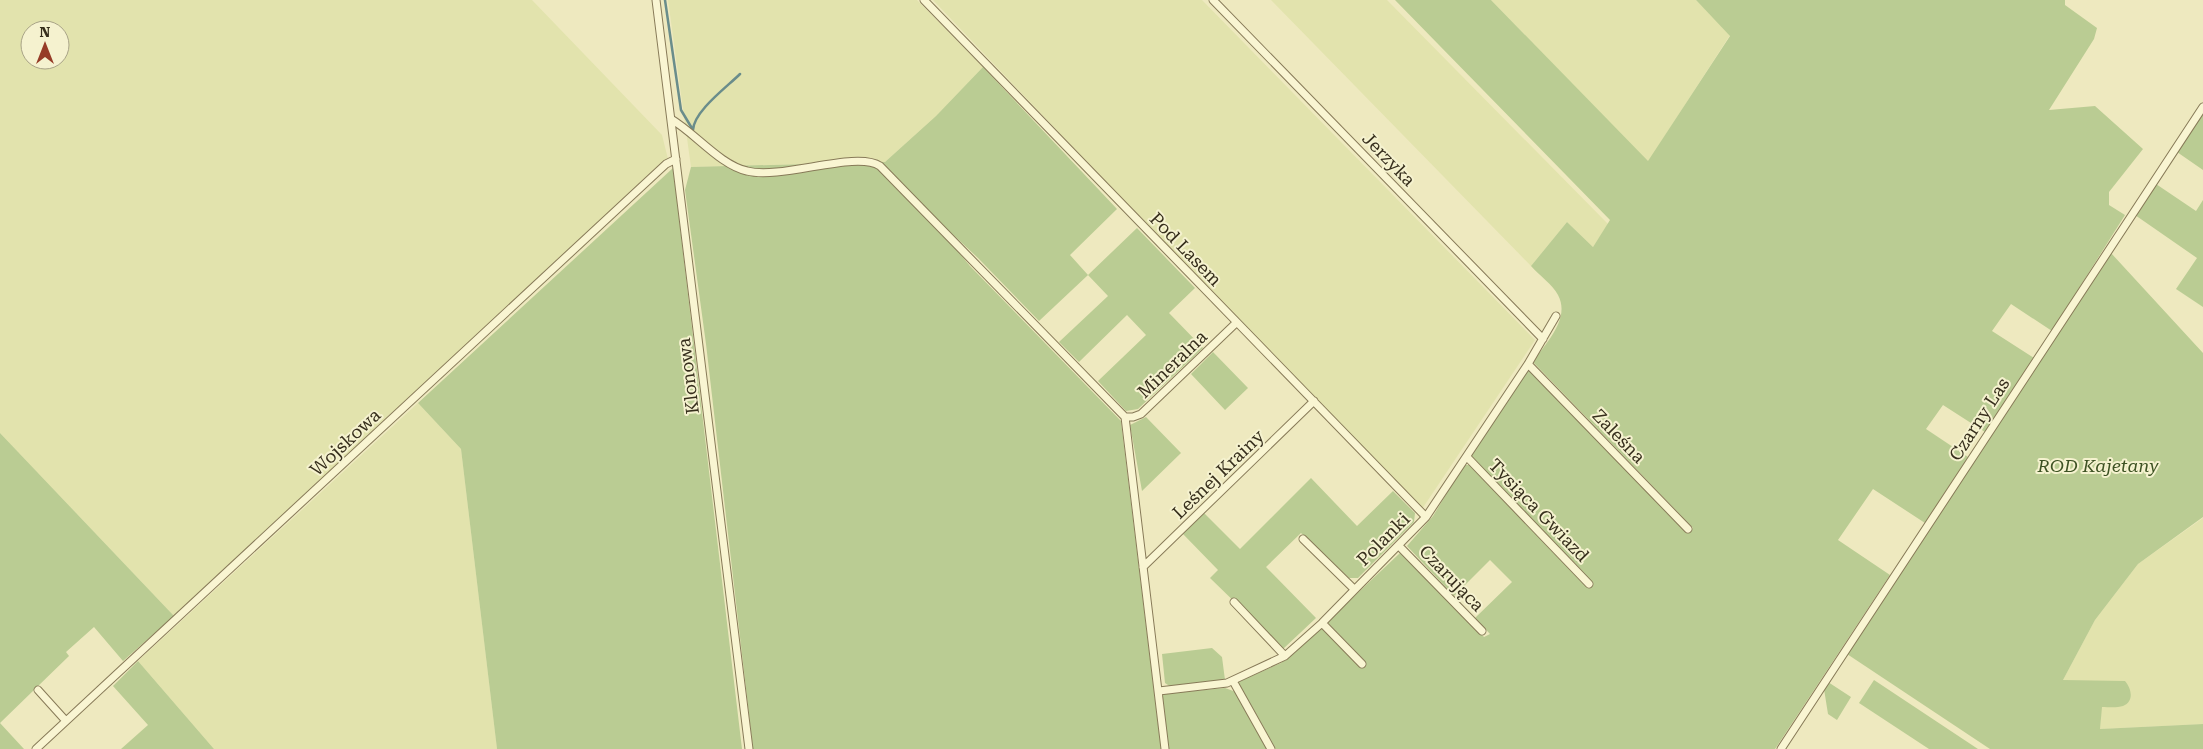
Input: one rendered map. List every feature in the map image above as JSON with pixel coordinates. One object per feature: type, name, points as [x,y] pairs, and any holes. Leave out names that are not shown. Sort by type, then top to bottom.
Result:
[{"type":"street","name":"Klonowa","points":[[656,0],[749,749]]},
{"type":"street","name":"Pod Lasem","points":[[924,0],[1426,517]]},
{"type":"street","name":"Jerzyka","points":[[1213,0],[1543,339]]},
{"type":"street","name":"Czarny Las","points":[[1781,749],[2203,107]]},
{"type":"street","points":[[671,119],[723,158],[744,171],[773,173],[865,161],[880,166],[1125,417],[1165,749]]},
{"type":"street","name":"Wojskowa","points":[[36,749],[666,164],[676,159]]},
{"type":"street","name":"Polanki","points":[[1159,691],[1233,681],[1285,656],[1322,623],[1354,589],[1400,546],[1426,517],[1528,364],[1556,316]]},
{"type":"street","name":"Mineralna","points":[[1125,417],[1142,414],[1236,323]]},
{"type":"street","name":"Zaleśna","points":[[1528,364],[1688,529]]},
{"type":"street","name":"Leśnej Krainy","points":[[1144,567],[1314,401]]},
{"type":"street","name":"Tysiąca Gwiazd","points":[[1467,457],[1589,584]]},
{"type":"street","points":[[1303,539],[1354,589]]},
{"type":"street","name":"Czarująca","points":[[1400,546],[1482,631]]},
{"type":"street","points":[[1234,602],[1285,656]]},
{"type":"street","points":[[1322,623],[1362,664]]},
{"type":"street","points":[[1233,681],[1271,749]]},
{"type":"street","points":[[38,690],[66,721]]},
{"type":"green space","points":[[0,0],[532,0],[662,135],[668,159],[174,616],[0,433]]},
{"type":"green space","points":[[668,0],[917,0],[983,67],[936,116],[885,162],[691,167]]},
{"type":"green space","points":[[933,0],[1202,0],[1535,340],[1422,509],[1324,407],[1277,362]]},
{"type":"green space","points":[[1271,0],[1387,0],[1608,224],[1593,247],[1567,222],[1531,266]]},
{"type":"green space","points":[[1395,0],[1491,0],[1648,161],[1730,36],[1696,0],[2065,0],[2065,5],[2097,28],[2094,39],[2049,110],[2095,106],[2143,149],[2109,192],[2109,205],[2125,215],[2052,331],[2011,304],[1992,331],[2034,358],[1985,432],[1943,405],[1926,429],[1968,457],[1925,523],[1873,489],[1838,540],[1890,575],[1775,749],[1276,749],[1238,682],[1281,663],[1321,628],[1360,667],[1365,661],[1327,622],[1400,553],[1484,637],[1490,634],[1475,618],[1512,582],[1490,560],[1454,596],[1407,546],[1433,516],[1464,465],[1469,465],[1588,588],[1593,584],[1469,456],[1528,369],[1686,532],[1693,528],[1533,362],[1555,331],[1561,313],[1561,304],[1553,288],[1531,266],[1567,222],[1593,247],[1610,220]]},
{"type":"green space","points":[[1491,0],[1696,0],[1730,35],[1648,162]]},
{"type":"green space","points":[[983,67],[1117,209],[1070,255],[1088,275],[1039,321],[978,258],[915,199],[970,266],[1121,421],[1161,749],[753,749],[706,344],[685,190],[691,167],[885,162],[936,116]]},
{"type":"green space","points":[[2203,113],[2203,170],[2177,152]]},
{"type":"green space","points":[[673,168],[742,749],[497,749],[461,449],[418,403]]},
{"type":"green space","points":[[2156,184],[2196,211],[2203,200],[2203,307],[2176,289],[2197,258],[2135,215]]},
{"type":"green space","points":[[1137,228],[1195,288],[1169,313],[1203,348],[1138,409],[1126,411],[1098,381],[1146,335],[1127,315],[1079,362],[1059,342],[1108,296],[1088,275]]},
{"type":"green space","name":"ROD Kajetany","points":[[2111,253],[2203,353],[2203,517],[2138,564],[2095,620],[2063,680],[2125,681],[2131,694],[2129,701],[2121,707],[2102,707],[2100,729],[2203,724],[2203,749],[1990,749],[1847,654]]},
{"type":"green space","points":[[1213,352],[1248,388],[1225,410],[1191,374]]},
{"type":"green space","points":[[418,403],[461,449],[497,749],[214,749],[138,661]]},
{"type":"green space","points":[[1146,417],[1181,453],[1142,491],[1130,425]]},
{"type":"green space","points":[[0,433],[174,616],[123,661],[94,627],[66,652],[69,656],[0,723]]},
{"type":"green space","points":[[1311,478],[1357,526],[1393,491],[1415,513],[1414,522],[1358,578],[1349,578],[1301,533],[1266,567],[1316,618],[1283,649],[1210,578],[1218,570],[1183,534],[1204,513],[1240,549]]},
{"type":"green space","points":[[2203,518],[2203,724],[2100,729],[2101,707],[2063,680],[2095,620],[2138,564]]},
{"type":"green space","points":[[1212,648],[1222,657],[1225,680],[1171,687],[1165,683],[1162,654]]},
{"type":"green space","points":[[138,661],[214,749],[121,749],[148,725],[113,686]]},
{"type":"green space","points":[[1874,680],[1978,749],[1929,749],[1859,703]]},
{"type":"green space","points":[[1828,682],[1851,697],[1837,720],[1828,714],[1824,689]]},
{"type":"green space","points":[[1225,688],[1236,692],[1268,749],[1168,749],[1162,694]]},
{"type":"green space","points":[[0,723],[24,749],[0,749]]},
{"type":"waterway","points":[[665,0],[681,110],[693,130],[699,115],[705,107],[740,74]]}]
